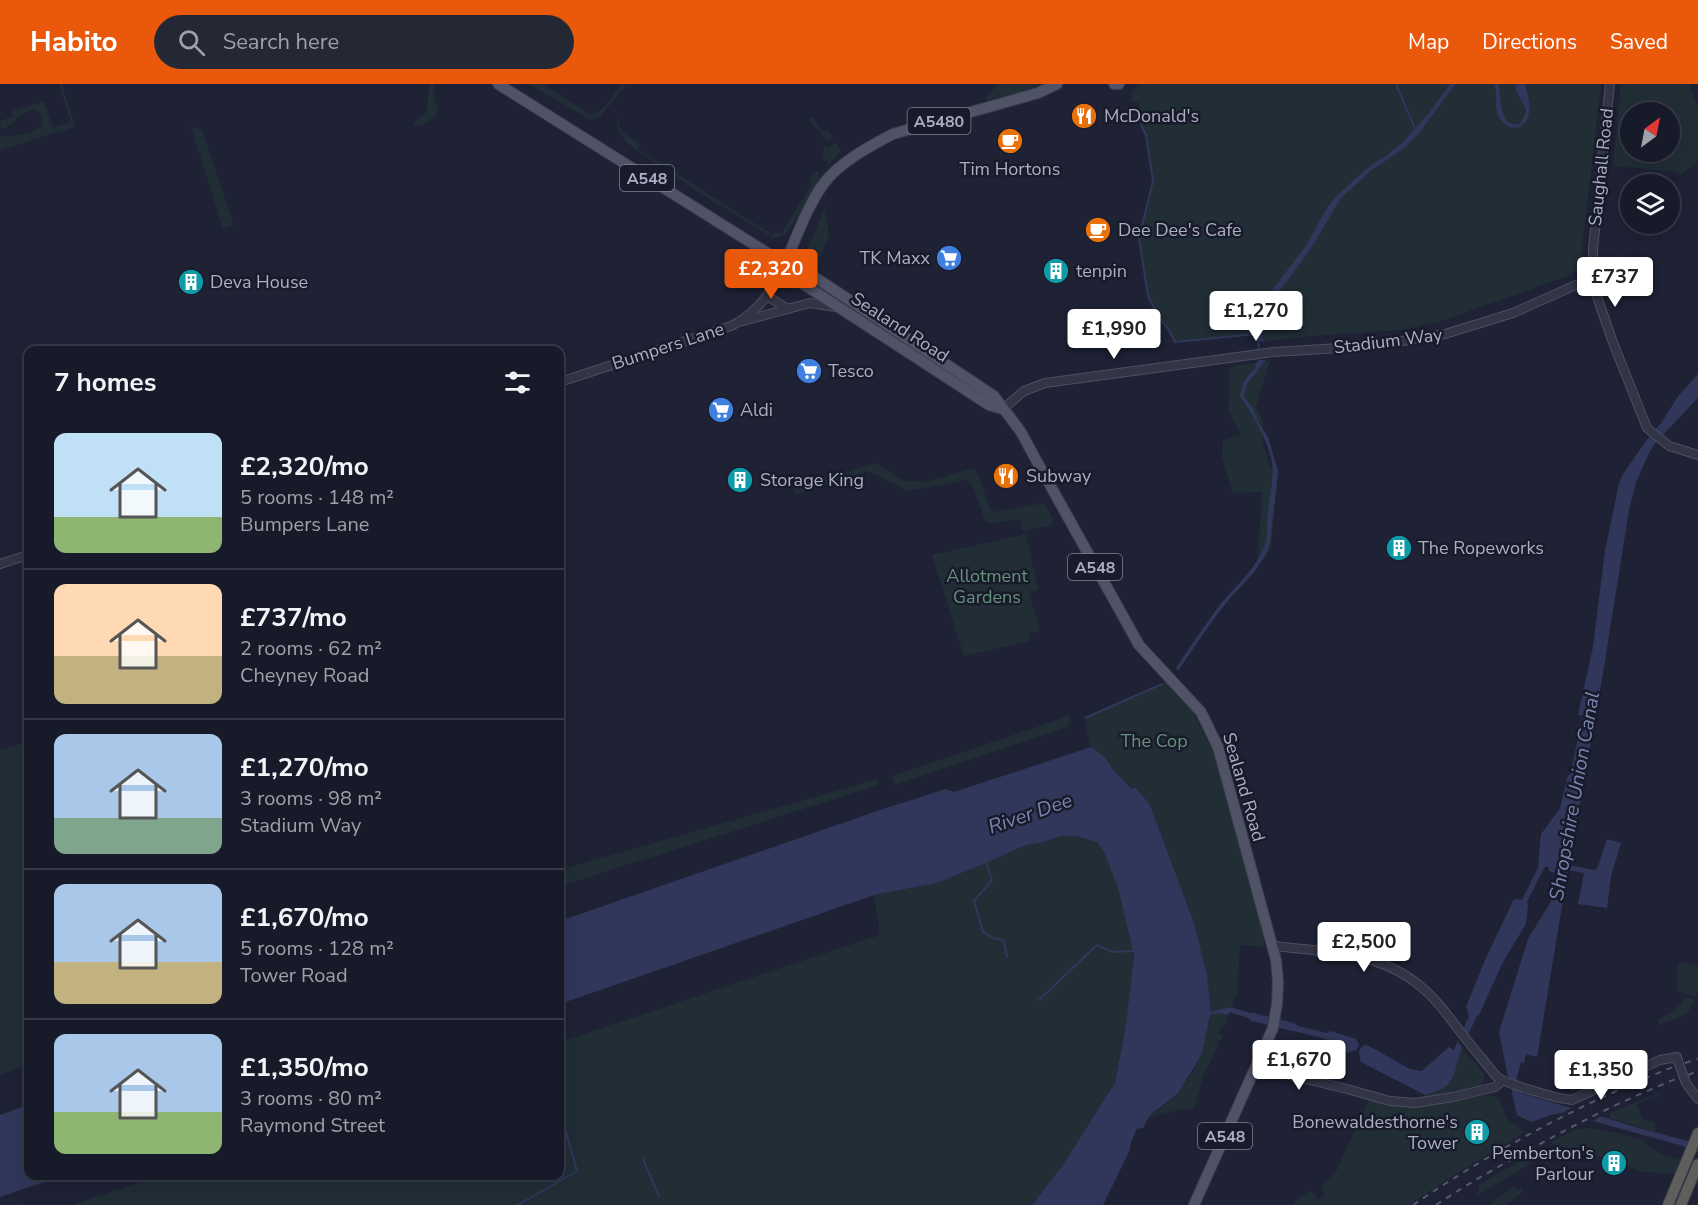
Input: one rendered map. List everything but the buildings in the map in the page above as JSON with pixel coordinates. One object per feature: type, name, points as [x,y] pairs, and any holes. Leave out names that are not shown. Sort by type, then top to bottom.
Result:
[{"type":"highway","points":[[1681,1205],[1698,1133]]},
{"type":"highway","points":[[1668,1205],[1687,1175],[1698,1164]]},
{"type":"main road","name":"Sealand Road","points":[[498,84],[785,264],[810,274],[994,396],[1021,432],[1139,645],[1201,712],[1218,747],[1273,946]]},
{"type":"main road","name":"A5480","points":[[785,264],[813,202],[825,183],[844,164],[866,149],[892,135],[1038,93],[1057,84]]},
{"type":"main road","points":[[1114,84],[1119,84]]},
{"type":"main road","name":"Sealand Road","points":[[785,264],[803,284],[989,405],[1004,409]]},
{"type":"main road","name":"A548","points":[[1194,1205],[1273,1028],[1278,982],[1273,946]]},
{"type":"street","name":"Saughall Road","points":[[1610,84],[1593,249],[1593,285],[1647,428],[1666,444],[1698,455]]},
{"type":"street","name":"Bumpers Lane","points":[[564,381],[740,322],[760,306],[776,283],[785,264]]},
{"type":"street","name":"Stadium Way","points":[[1004,409],[1024,391],[1045,383],[1274,352],[1372,346],[1445,334],[1514,313],[1576,285],[1593,285]]},
{"type":"street","points":[[767,296],[788,309]]},
{"type":"street","points":[[740,322],[810,303],[839,307]]},
{"type":"street","points":[[0,564],[24,556]]},
{"type":"street","points":[[1273,946],[1338,953],[1365,959],[1389,967],[1415,981],[1434,999],[1497,1077],[1505,1082],[1561,1099],[1572,1100],[1660,1060],[1678,1059],[1686,1083],[1698,1099]]},
{"type":"street","points":[[1257,1067],[1390,1101],[1415,1103],[1454,1097],[1495,1087],[1505,1082]]},
{"type":"green space","points":[[59,84],[62,84],[75,127],[0,150],[0,136],[29,133],[43,124],[40,113],[35,109],[24,113],[1,130],[0,121],[14,116],[12,111],[44,101],[53,128],[71,122]]},
{"type":"green space","points":[[429,84],[434,84],[438,111],[428,122],[412,127],[415,121],[427,112]]},
{"type":"green space","points":[[529,84],[542,84],[590,114],[600,110],[622,84],[626,85],[600,117],[590,120]]},
{"type":"green space","points":[[999,84],[1041,84],[1021,92],[986,99],[985,97]]},
{"type":"green space","points":[[1140,84],[1601,84],[1578,268],[1571,275],[1441,321],[1401,330],[1264,341],[1257,334],[1175,342],[1148,296],[1139,238],[1153,181],[1146,135],[1141,125],[1139,102],[1131,101],[1132,91]]},
{"type":"green space","points":[[1621,84],[1689,84],[1698,108],[1698,161],[1680,175],[1677,172],[1613,166]]},
{"type":"green space","points":[[621,114],[620,130],[640,144],[638,149],[773,235],[776,231],[781,234],[811,186],[811,175],[818,170],[817,184],[786,234],[773,238],[692,188],[627,143],[617,129]]},
{"type":"green space","points":[[812,116],[822,132],[828,130],[833,138],[827,141],[808,119]]},
{"type":"green space","points":[[191,126],[202,130],[234,225],[223,229]]},
{"type":"green space","points":[[836,143],[841,151],[829,164],[823,158],[824,144],[828,148]]},
{"type":"green space","points":[[825,207],[829,236],[820,258],[821,267],[807,257],[806,252]]},
{"type":"green space","points":[[1270,361],[1256,407],[1263,422],[1263,445],[1277,485],[1271,548],[1266,555],[1258,556],[1262,492],[1233,493],[1222,457],[1223,440],[1241,435],[1228,409],[1230,368]]},
{"type":"green space","points":[[876,463],[904,481],[926,482],[974,468],[993,512],[1044,503],[1054,521],[1051,525],[1022,531],[1021,519],[990,523],[985,521],[973,486],[966,480],[908,491],[868,471],[796,494],[793,488]]},
{"type":"green space","name":"Allotment Gardens","points":[[1026,534],[1038,590],[1029,592],[1040,631],[1029,634],[1030,641],[964,656],[932,555]]},
{"type":"green space","name":"The Cop","points":[[1167,680],[1186,700],[1212,747],[1264,931],[1264,947],[1240,945],[1237,993],[1231,1008],[1211,1012],[1207,974],[1194,923],[1150,805],[1112,768],[1105,757],[1091,747],[1085,718]]},
{"type":"green space","points":[[1069,716],[1068,727],[895,785],[892,776]]},
{"type":"green space","points":[[24,742],[24,1066],[0,1075],[0,750]]},
{"type":"green space","points":[[878,779],[879,785],[564,885],[564,861],[567,868]]},
{"type":"green space","points":[[1061,836],[1076,836],[1097,842],[1104,852],[1118,888],[1134,955],[1126,1024],[1115,1083],[1062,1166],[1032,1205],[72,1205],[147,1180],[564,1180],[564,1041],[880,935],[874,895],[937,883],[1026,845]]},
{"type":"green space","points":[[1678,963],[1698,966],[1696,996],[1676,991],[1678,977],[1676,971]]},
{"type":"green space","points":[[1686,997],[1695,999],[1687,1014],[1659,1025],[1658,1020],[1676,1009]]},
{"type":"green space","points":[[1220,1013],[1228,1015],[1227,1022],[1219,1031],[1223,1036],[1221,1040],[1218,1040],[1218,1047],[1204,1074],[1194,1109],[1181,1109],[1148,1118],[1182,1088],[1199,1060],[1210,1015]]},
{"type":"green space","points":[[1462,1048],[1484,1074],[1482,1083],[1478,1087],[1423,1097],[1435,1092],[1454,1077]]},
{"type":"green space","points":[[1662,1092],[1662,1094],[1637,1104],[1642,1119],[1655,1122],[1655,1132],[1609,1118],[1610,1113]]},
{"type":"green space","points":[[1489,1095],[1499,1098],[1507,1119],[1525,1132],[1409,1205],[1294,1205],[1295,1201],[1309,1191],[1318,1200],[1325,1195],[1322,1186],[1337,1170],[1370,1099],[1406,1107]]},
{"type":"green space","points":[[1588,1128],[1643,1140],[1649,1147],[1663,1155],[1682,1160],[1676,1174],[1644,1172],[1550,1143],[1576,1129]]},
{"type":"green space","points":[[1536,1151],[1547,1154],[1475,1197],[1479,1191],[1479,1185]]},
{"type":"green space","points":[[1515,1185],[1516,1190],[1521,1188],[1523,1192],[1506,1205],[1491,1205],[1495,1200]]},
{"type":"water","points":[[1450,84],[1455,84],[1420,132],[1404,148],[1372,170],[1341,198],[1310,250],[1276,296],[1260,333],[1265,343],[1253,338],[1257,321],[1273,289],[1305,247],[1335,197],[1371,165],[1403,142],[1429,113]]},
{"type":"water","points":[[1494,84],[1498,84],[1502,110],[1507,121],[1520,124],[1526,109],[1515,89],[1516,84],[1525,84],[1529,109],[1527,119],[1521,126],[1512,128],[1507,126],[1499,117]]},
{"type":"water","points":[[1259,360],[1266,360],[1247,384],[1244,397],[1253,408],[1268,437],[1278,471],[1270,543],[1258,567],[1220,610],[1178,671],[1176,668],[1208,621],[1247,575],[1264,548],[1267,538],[1272,463],[1259,428],[1240,396],[1245,380],[1256,368],[1255,364]]},
{"type":"water","name":"Shropshire Union Canal","points":[[1698,374],[1698,398],[1650,451],[1636,482],[1629,510],[1569,865],[1597,869],[1607,839],[1621,843],[1611,876],[1607,908],[1578,904],[1584,873],[1568,870],[1537,1057],[1526,1054],[1524,1063],[1521,1062],[1516,1081],[1523,1092],[1635,1127],[1688,1141],[1698,1141],[1698,1152],[1564,1113],[1531,1122],[1517,1115],[1511,1078],[1508,1077],[1499,1032],[1528,939],[1556,893],[1559,870],[1556,869],[1554,873],[1549,871],[1548,866],[1544,868],[1527,902],[1526,924],[1502,964],[1468,1035],[1463,1030],[1469,1016],[1466,1007],[1485,960],[1513,901],[1522,900],[1538,868],[1541,834],[1560,808],[1568,775],[1570,775],[1583,716],[1578,715],[1593,647],[1605,551],[1619,483],[1679,395]]},
{"type":"water","name":"River Dee","points":[[1091,747],[1105,757],[1112,768],[1131,788],[1136,788],[1150,805],[1194,923],[1207,974],[1211,1012],[1230,1007],[1264,1017],[1263,1023],[1230,1012],[1228,1015],[1220,1013],[1210,1015],[1202,1053],[1195,1066],[1178,1093],[1150,1115],[1143,1128],[1137,1129],[1130,1150],[1103,1205],[1032,1205],[1062,1166],[1115,1083],[1126,1024],[1134,955],[1118,888],[1104,852],[1097,842],[1076,836],[1061,836],[1026,845],[937,883],[874,895],[564,1003],[564,920],[883,809],[946,789],[954,792]]},
{"type":"water","points":[[1282,1022],[1327,1033],[1330,1031],[1356,1039],[1359,1045],[1356,1050],[1347,1053],[1329,1045],[1326,1039],[1282,1028]]},
{"type":"water","points":[[1458,1041],[1462,1048],[1449,1083],[1436,1092],[1425,1095],[1361,1062],[1359,1052],[1362,1046],[1367,1045],[1410,1069],[1422,1071],[1449,1047],[1454,1050]]},
{"type":"water","points":[[24,1106],[24,1180],[50,1180],[0,1197],[0,1115]]},
{"type":"pier","points":[[1523,1092],[1602,1116],[1588,1123],[1564,1116],[1556,1117],[1571,1108],[1523,1094]]},
{"type":"waterway","points":[[1396,84],[1416,131]]},
{"type":"waterway","points":[[1141,125],[1146,135],[1153,181],[1139,238],[1148,296],[1158,316],[1175,342],[1256,334]]},
{"type":"waterway","points":[[1258,339],[1259,351]]},
{"type":"waterway","points":[[1085,718],[1162,684]]},
{"type":"waterway","points":[[986,863],[992,880],[974,901],[983,932],[1004,942],[1007,957]]},
{"type":"waterway","points":[[1039,1000],[1097,945],[1113,952],[1133,951]]},
{"type":"waterway","points":[[1253,1017],[1293,1027]]},
{"type":"waterway","points":[[564,1125],[577,1171],[564,1178]]},
{"type":"waterway","points":[[643,1159],[659,1196]]},
{"type":"waterway","points":[[518,1205],[561,1180]]},
{"type":"railway","points":[[1685,1063],[1698,1059]]},
{"type":"railway","points":[[1413,1205],[1475,1165],[1539,1129],[1605,1096],[1673,1067]]},
{"type":"railway","points":[[1688,1075],[1698,1071]]},
{"type":"railway","points":[[1436,1205],[1488,1173],[1574,1126],[1678,1078]]},
{"type":"place","name":"McDonald's","points":[[1084,116]]},
{"type":"place","name":"Tim Hortons","points":[[1010,141]]},
{"type":"place","name":"Dee Dee's Cafe","points":[[1098,230]]},
{"type":"place","name":"TK Maxx","points":[[949,258]]},
{"type":"place","name":"tenpin","points":[[1056,271]]},
{"type":"place","name":"Deva House","points":[[191,282]]},
{"type":"place","name":"Tesco","points":[[809,371]]},
{"type":"place","name":"Aldi","points":[[721,410]]},
{"type":"place","name":"Subway","points":[[1006,476]]},
{"type":"place","name":"Storage King","points":[[740,480]]},
{"type":"place","name":"The Ropeworks","points":[[1399,548]]},
{"type":"place","name":"Bonewaldesthorne's Tower","points":[[1477,1132]]},
{"type":"place","name":"Pemberton's Parlour","points":[[1614,1163]]}]
